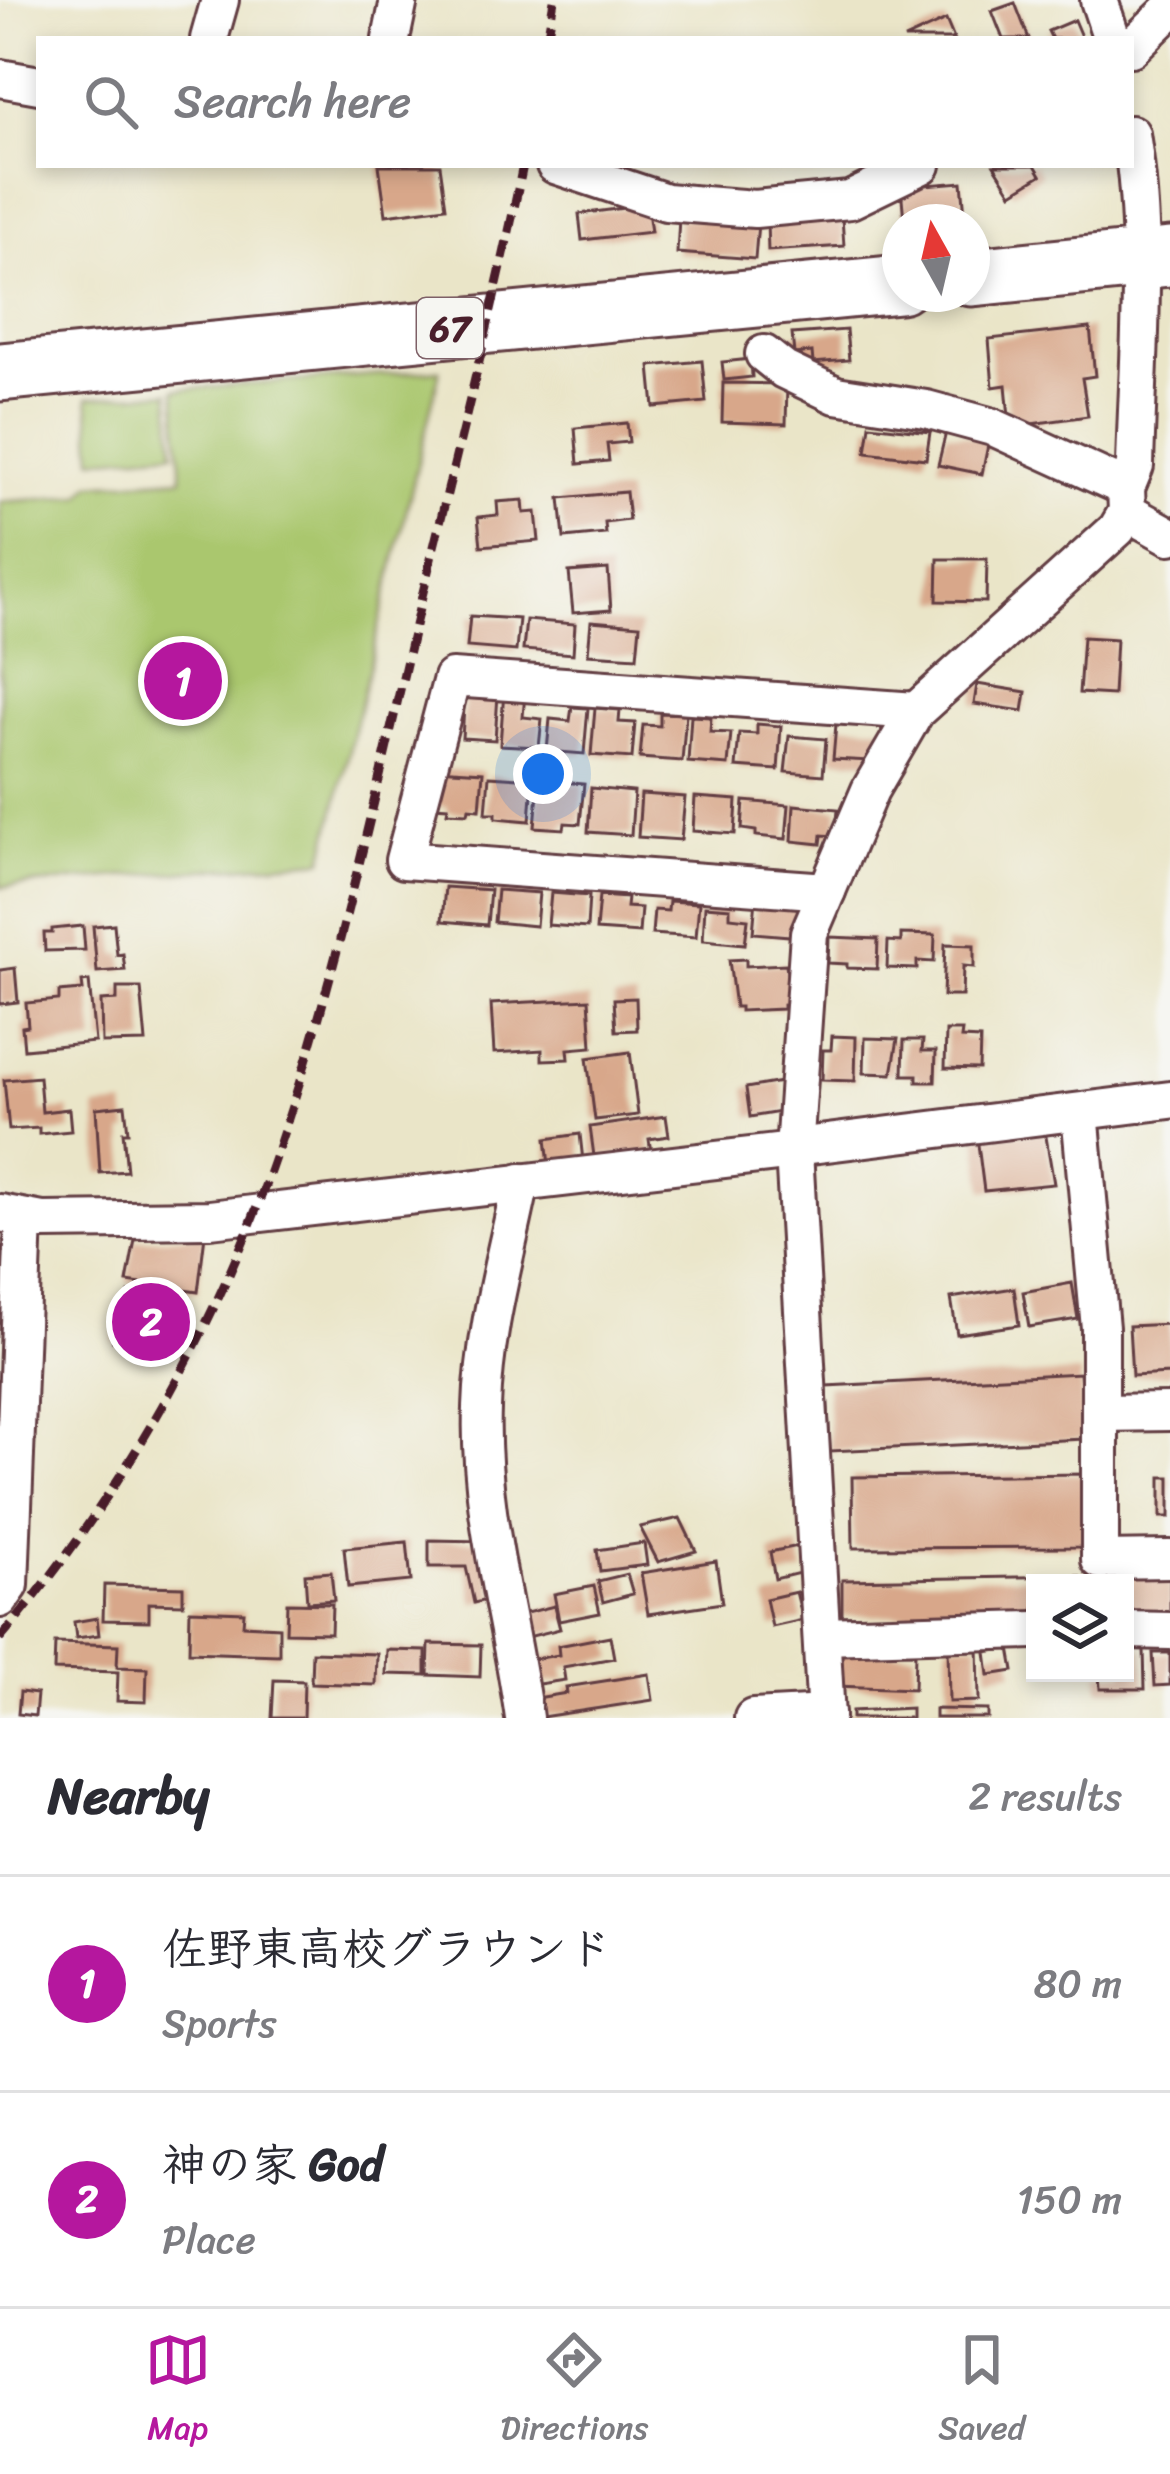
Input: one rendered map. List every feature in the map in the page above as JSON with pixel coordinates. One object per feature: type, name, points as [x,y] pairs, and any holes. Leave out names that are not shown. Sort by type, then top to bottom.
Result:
[{"type":"main road","points":[[990,275],[1155,258]]},
{"type":"main road","name":"67","points":[[0,372],[882,286]]},
{"type":"street","points":[[210,36],[220,0]]},
{"type":"street","points":[[392,36],[399,0]]},
{"type":"street","points":[[1099,0],[1111,36]]},
{"type":"street","points":[[1134,45],[1170,10]]},
{"type":"street","points":[[0,78],[36,84]]},
{"type":"street","points":[[753,1718],[826,1716],[794,1149],[809,933],[870,790],[916,710],[1117,529],[1135,466],[1155,258],[1134,153]]},
{"type":"street","points":[[564,168],[666,202],[755,209],[850,200],[916,168]]},
{"type":"street","points":[[764,354],[784,370],[836,395],[926,409],[993,427],[1127,500],[1170,536]]},
{"type":"street","points":[[827,891],[404,860],[452,678],[916,710]]},
{"type":"street","points":[[0,1600],[10,1585],[12,1216],[210,1220],[1170,1100]]},
{"type":"street","points":[[1079,1112],[1100,1328],[1100,1560],[1170,1559]]},
{"type":"street","points":[[521,1181],[485,1364],[482,1412],[485,1487],[524,1718]]},
{"type":"street","points":[[1100,1414],[1170,1412]]},
{"type":"street","points":[[823,1636],[1026,1630]]},
{"type":"street","points":[[1134,1630],[1170,1631]]},
{"type":"green space","points":[[440,370],[323,860],[0,887],[0,502],[81,496],[91,484],[182,478],[175,390]]},
{"type":"green space","points":[[169,392],[174,452],[93,459],[88,398]]},
{"type":"building","points":[[1015,3],[1028,36],[1002,36],[992,11]]},
{"type":"building","points":[[946,20],[953,36],[911,36]]},
{"type":"building","points":[[1074,20],[1081,36],[1050,36],[1048,31]]},
{"type":"building","points":[[379,168],[440,168],[446,207],[386,215]]},
{"type":"building","points":[[996,168],[1037,168],[1041,175],[1012,193]]},
{"type":"building","points":[[962,182],[964,204],[903,204],[901,187]]},
{"type":"building","points":[[647,205],[651,232],[582,240],[579,214]]},
{"type":"building","points":[[679,218],[758,223],[755,259],[677,253]]},
{"type":"building","points":[[842,218],[844,246],[768,251],[767,222]]},
{"type":"building","points":[[1090,328],[1095,376],[1082,378],[1088,416],[1024,425],[1009,417],[1006,385],[993,387],[989,339]]},
{"type":"building","points":[[846,330],[849,360],[813,363],[812,352],[794,354],[792,334]]},
{"type":"building","points":[[751,359],[752,377],[724,380],[722,362]]},
{"type":"building","points":[[702,361],[706,402],[654,407],[650,366]]},
{"type":"building","points":[[723,383],[787,384],[786,424],[722,422]]},
{"type":"building","points":[[627,423],[629,442],[607,444],[609,461],[578,464],[575,428]]},
{"type":"building","points":[[870,425],[930,432],[926,459],[866,452]]},
{"type":"building","points":[[946,432],[989,440],[982,474],[938,465]]},
{"type":"building","points":[[626,492],[629,520],[605,523],[606,534],[564,538],[560,498]]},
{"type":"building","points":[[523,500],[524,513],[536,512],[539,541],[481,546],[478,517],[498,515],[497,502]]},
{"type":"building","points":[[938,559],[987,559],[986,602],[937,601]]},
{"type":"building","points":[[608,569],[611,610],[573,613],[569,572]]},
{"type":"building","points":[[470,616],[519,619],[516,651],[467,647]]},
{"type":"building","points":[[526,620],[575,624],[573,654],[523,650]]},
{"type":"building","points":[[591,621],[640,625],[637,657],[588,654]]},
{"type":"building","points":[[1083,637],[1116,639],[1113,695],[1079,693]]},
{"type":"building","points":[[977,684],[1026,692],[1023,711],[974,704]]},
{"type":"building","points":[[465,692],[498,694],[495,740],[462,738]]},
{"type":"building","points":[[504,692],[525,693],[523,717],[542,719],[539,747],[500,745]]},
{"type":"building","points":[[572,707],[588,708],[584,754],[547,751],[550,719],[570,721]]},
{"type":"building","points":[[595,708],[620,710],[619,722],[635,723],[632,758],[591,755]]},
{"type":"building","points":[[660,713],[686,714],[682,761],[640,758],[643,725],[660,726]]},
{"type":"building","points":[[691,716],[711,717],[710,732],[731,733],[728,765],[688,762]]},
{"type":"building","points":[[757,724],[781,726],[778,770],[736,767],[739,733],[757,734]]},
{"type":"building","points":[[836,724],[882,727],[880,753],[871,752],[870,761],[833,759]]},
{"type":"building","points":[[789,736],[826,739],[823,775],[785,772]]},
{"type":"building","points":[[436,769],[483,772],[480,809],[447,812],[448,807],[433,806]]},
{"type":"building","points":[[489,776],[533,779],[530,821],[486,813]]},
{"type":"building","points":[[539,780],[584,784],[580,824],[565,823],[564,829],[535,827]]},
{"type":"building","points":[[591,788],[634,792],[631,835],[588,832]]},
{"type":"building","points":[[641,794],[685,797],[681,840],[638,837]]},
{"type":"building","points":[[695,797],[737,800],[735,834],[693,831]]},
{"type":"building","points":[[744,801],[789,805],[786,839],[756,836],[756,831],[742,829]]},
{"type":"building","points":[[794,805],[838,809],[836,836],[822,835],[821,844],[792,841]]},
{"type":"building","points":[[445,887],[490,890],[487,925],[442,921]]},
{"type":"building","points":[[497,890],[539,893],[536,926],[494,922]]},
{"type":"building","points":[[551,893],[589,896],[587,928],[548,925]]},
{"type":"building","points":[[599,896],[627,898],[626,907],[641,908],[639,933],[596,930]]},
{"type":"building","points":[[756,899],[801,902],[799,931],[790,930],[790,936],[753,933]]},
{"type":"building","points":[[669,901],[699,903],[696,937],[652,934],[654,910],[668,911]]},
{"type":"building","points":[[705,906],[730,908],[730,917],[748,919],[745,944],[703,940]]},
{"type":"building","points":[[114,924],[117,955],[123,954],[125,970],[97,972],[93,926]]},
{"type":"building","points":[[83,926],[85,950],[45,951],[44,933]]},
{"type":"building","points":[[901,934],[935,935],[934,962],[917,961],[917,969],[887,968],[888,941],[901,942]]},
{"type":"building","points":[[829,937],[878,939],[877,969],[828,963]]},
{"type":"building","points":[[945,944],[974,945],[974,967],[963,966],[962,996],[943,996]]},
{"type":"building","points":[[746,959],[746,966],[786,964],[787,973],[791,972],[789,1004],[783,1009],[740,1011],[735,1007],[729,960]]},
{"type":"building","points":[[15,968],[18,1002],[0,1004],[0,970]]},
{"type":"building","points":[[89,981],[95,1042],[24,1049],[26,1003],[59,1000],[59,992],[83,990],[82,982]]},
{"type":"building","points":[[117,988],[141,988],[146,1042],[102,1043],[101,1001],[117,1000]]},
{"type":"building","points":[[636,998],[637,1030],[616,1031],[614,999]]},
{"type":"building","points":[[589,999],[592,1047],[568,1049],[569,1059],[542,1060],[542,1050],[494,1053],[491,1004]]},
{"type":"building","points":[[946,1031],[962,1031],[961,1038],[980,1039],[979,1069],[945,1068]]},
{"type":"building","points":[[832,1036],[856,1037],[855,1081],[822,1080],[823,1050],[831,1050]]},
{"type":"building","points":[[865,1038],[898,1039],[892,1074],[864,1073]]},
{"type":"building","points":[[904,1040],[923,1040],[922,1051],[936,1051],[935,1082],[917,1082],[917,1075],[903,1075]]},
{"type":"building","points":[[630,1052],[638,1115],[595,1120],[587,1058]]},
{"type":"building","points":[[39,1077],[42,1112],[69,1109],[71,1131],[9,1130],[4,1080]]},
{"type":"building","points":[[781,1082],[786,1111],[750,1117],[746,1088]]},
{"type":"building","points":[[125,1105],[127,1171],[100,1173],[96,1108]]},
{"type":"building","points":[[666,1116],[669,1136],[649,1139],[651,1152],[594,1156],[590,1127]]},
{"type":"building","points":[[1045,1131],[1054,1184],[984,1191],[977,1137]]},
{"type":"building","points":[[580,1134],[583,1161],[549,1165],[546,1139]]},
{"type":"building","points":[[205,1235],[198,1292],[127,1282],[135,1240]]},
{"type":"building","points":[[1072,1283],[1078,1319],[1029,1327],[1023,1292]]},
{"type":"building","points":[[1014,1288],[1019,1325],[957,1334],[951,1298]]},
{"type":"building","points":[[129,1293],[189,1304],[176,1349],[113,1341]]},
{"type":"building","points":[[1170,1324],[1170,1374],[1132,1376],[1129,1326]]},
{"type":"building","points":[[1080,1373],[1084,1439],[830,1451],[827,1386]]},
{"type":"building","points":[[1086,1474],[1085,1547],[853,1548],[852,1477]]},
{"type":"building","points":[[1161,1477],[1170,1477],[1170,1517],[1161,1517]]},
{"type":"building","points":[[680,1518],[696,1551],[658,1562],[640,1527]]},
{"type":"building","points":[[429,1540],[483,1541],[495,1598],[474,1603],[466,1567],[429,1567]]},
{"type":"building","points":[[407,1542],[411,1581],[348,1587],[344,1548]]},
{"type":"building","points":[[644,1543],[647,1565],[600,1571],[597,1550]]},
{"type":"building","points":[[798,1546],[804,1572],[775,1579],[770,1552]]},
{"type":"building","points":[[716,1561],[722,1603],[648,1614],[641,1573]]},
{"type":"building","points":[[1170,1566],[1170,1615],[1134,1617],[1134,1574],[1100,1574],[1100,1570]]},
{"type":"building","points":[[331,1572],[334,1600],[307,1602],[305,1574]]},
{"type":"building","points":[[627,1574],[633,1594],[603,1602],[598,1581]]},
{"type":"building","points":[[1026,1577],[1026,1614],[842,1616],[842,1580]]},
{"type":"building","points":[[104,1585],[183,1587],[183,1604],[149,1603],[149,1621],[103,1620]]},
{"type":"building","points":[[594,1586],[600,1613],[559,1621],[554,1594]]},
{"type":"building","points":[[796,1592],[803,1620],[772,1627],[766,1599]]},
{"type":"building","points":[[287,1603],[332,1604],[331,1633],[286,1632]]},
{"type":"building","points":[[554,1606],[560,1629],[524,1638],[518,1615]]},
{"type":"building","points":[[190,1610],[244,1612],[243,1625],[279,1627],[279,1655],[189,1652]]},
{"type":"building","points":[[97,1618],[99,1635],[76,1638],[74,1622]]},
{"type":"building","points":[[610,1636],[614,1658],[563,1667],[565,1680],[532,1685],[527,1660],[559,1655],[558,1646]]},
{"type":"building","points":[[55,1643],[118,1645],[117,1667],[147,1668],[146,1702],[117,1701],[118,1672],[54,1670]]},
{"type":"building","points":[[978,1643],[979,1701],[949,1702],[948,1644]]},
{"type":"building","points":[[429,1644],[481,1645],[480,1677],[428,1675]]},
{"type":"building","points":[[1010,1648],[1014,1671],[989,1675],[986,1652]]},
{"type":"building","points":[[1134,1649],[1144,1649],[1145,1689],[1100,1689],[1100,1682],[1134,1682]]},
{"type":"building","points":[[387,1650],[426,1651],[426,1675],[386,1674]]},
{"type":"building","points":[[836,1651],[915,1653],[914,1689],[836,1686]]},
{"type":"building","points":[[312,1652],[377,1654],[376,1685],[311,1683]]},
{"type":"building","points":[[1153,1653],[1170,1653],[1170,1685],[1155,1686]]},
{"type":"building","points":[[649,1674],[653,1700],[535,1718],[531,1699],[567,1693],[566,1687]]},
{"type":"building","points":[[274,1680],[304,1681],[303,1718],[272,1718]]},
{"type":"building","points":[[20,1692],[37,1694],[35,1716],[18,1714]]},
{"type":"building","points":[[911,1708],[911,1718],[852,1718],[852,1711]]},
{"type":"building","points":[[935,1709],[988,1710],[988,1718],[935,1718]]},
{"type":"railway","points":[[548,36],[554,0]]},
{"type":"railway","points":[[0,1639],[82,1533],[156,1417],[220,1294],[271,1169],[349,904],[522,168]]},
{"type":"place","name":"佐野東高校グラウンド","points":[[183,681]]},
{"type":"place","name":"神の家 God","points":[[151,1322]]}]
